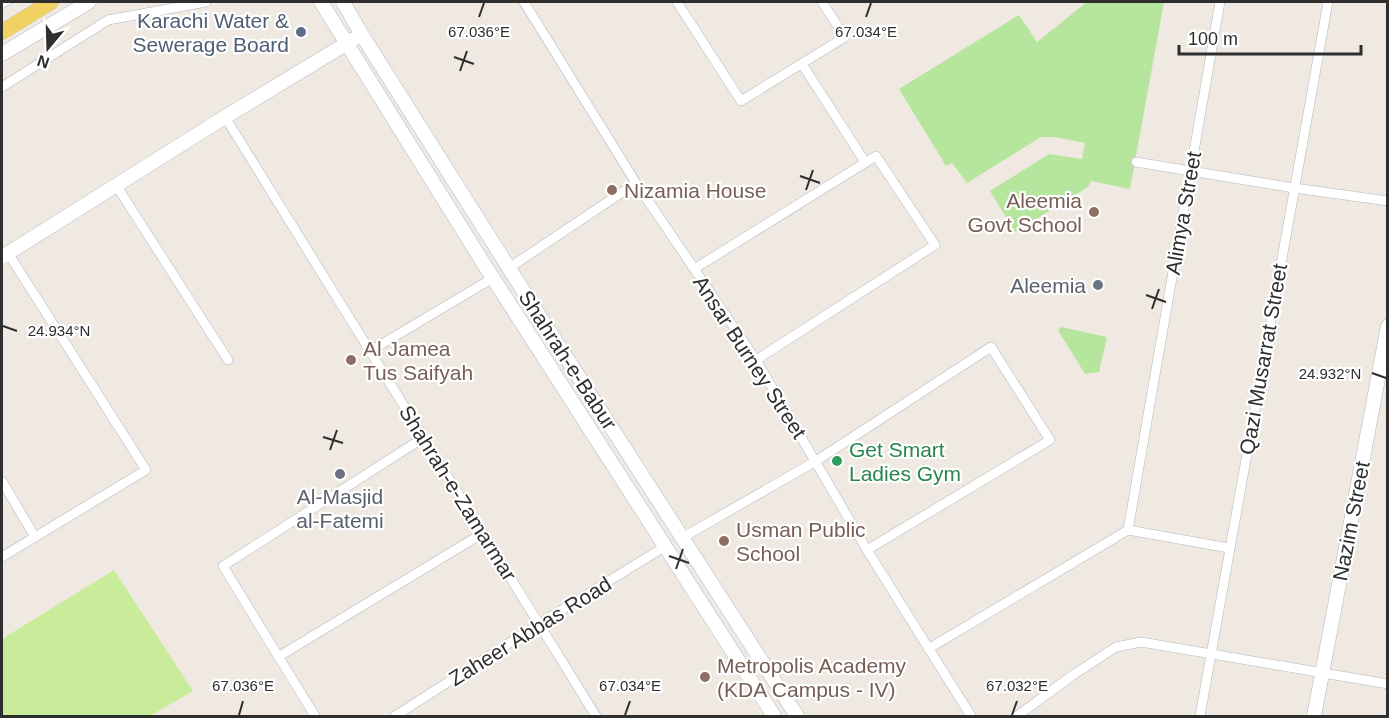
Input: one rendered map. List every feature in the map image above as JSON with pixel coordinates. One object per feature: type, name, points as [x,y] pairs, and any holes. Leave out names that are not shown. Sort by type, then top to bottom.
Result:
[{"type":"main road","points":[[2,32],[51,2]]},
{"type":"main road","points":[[2,54],[89,2]]},
{"type":"main road","name":"Shahrah-e-Babur","points":[[321,2],[639,508],[774,717]]},
{"type":"main road","name":"Shahrah-e-Babur","points":[[343,2],[509,268],[797,717]]},
{"type":"main road","points":[[5,255],[362,34]]},
{"type":"main road","name":"Nazim Street","points":[[1314,717],[1388,326]]},
{"type":"main road","points":[[639,508],[657,499]]},
{"type":"street","points":[[2,87],[108,20],[206,2]]},
{"type":"street","name":"Ansar Burney Street","points":[[524,2],[636,183],[756,360],[867,550],[971,717]]},
{"type":"street","points":[[677,2],[741,101],[845,37],[822,2]]},
{"type":"street","name":"Alimya Street","points":[[1128,530],[1220,2]]},
{"type":"street","name":"Qazi Musarrat Street","points":[[1200,717],[1328,2]]},
{"type":"street","points":[[802,64],[865,162]]},
{"type":"street","name":"Shahrah-e-Zamarmar","points":[[225,117],[596,717]]},
{"type":"street","points":[[694,269],[876,156],[935,245],[756,360]]},
{"type":"street","points":[[1136,162],[1388,201]]},
{"type":"street","points":[[509,268],[636,183]]},
{"type":"street","points":[[116,185],[228,360]]},
{"type":"street","points":[[2,557],[146,470],[5,255]]},
{"type":"street","points":[[370,351],[494,278]]},
{"type":"street","points":[[682,538],[816,461],[991,347],[1050,440],[867,550]]},
{"type":"street","points":[[315,717],[223,566],[423,438]]},
{"type":"street","points":[[2,481],[35,537]]},
{"type":"street","points":[[928,649],[1128,530],[1229,548]]},
{"type":"street","points":[[278,657],[483,533]]},
{"type":"street","name":"Zaheer Abbas Road","points":[[395,717],[664,547]]},
{"type":"street","points":[[1017,717],[1073,675],[1116,647],[1141,642],[1388,684]]},
{"type":"lane","points":[[2,6],[9,2]]},
{"type":"green space","points":[[1087,2],[1164,2],[1130,189],[1091,181],[1088,187],[1015,232],[990,191],[1049,154],[1082,159],[1085,143],[1041,137],[967,183],[952,163],[946,166],[899,89],[1019,15],[1037,42]]},
{"type":"green space","points":[[1061,327],[1107,337],[1099,372],[1085,374],[1058,330]]},
{"type":"green space","points":[[114,570],[193,691],[150,716],[2,715],[2,639]]},
{"type":"place","name":"Karachi Water & Sewerage Board","points":[[301,32]]},
{"type":"place","name":"Nizamia House","points":[[612,190]]},
{"type":"place","name":"Aleemia Govt School","points":[[1094,212]]},
{"type":"place","name":"Aleemia","points":[[1098,285]]},
{"type":"place","name":"Al Jamea Tus Saifyah","points":[[351,360]]},
{"type":"place","name":"Get Smart Ladies Gym","points":[[837,461]]},
{"type":"place","name":"Al-Masjid al-Fatemi","points":[[340,474]]},
{"type":"place","name":"Usman Public School","points":[[724,541]]},
{"type":"place","name":"Metropolis Academy (KDA Campus - IV)","points":[[705,677]]}]
